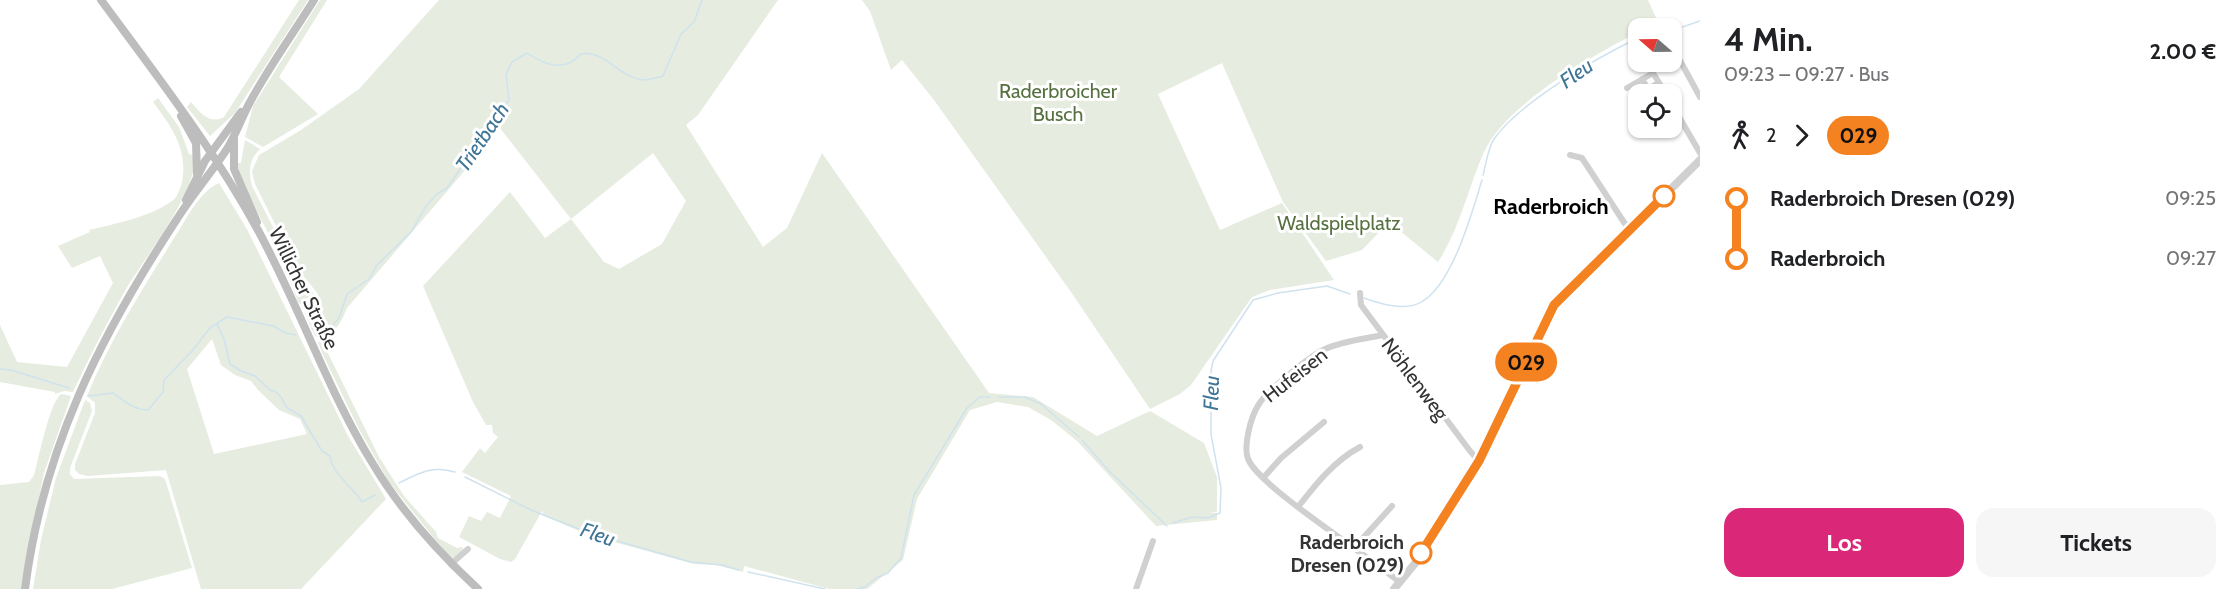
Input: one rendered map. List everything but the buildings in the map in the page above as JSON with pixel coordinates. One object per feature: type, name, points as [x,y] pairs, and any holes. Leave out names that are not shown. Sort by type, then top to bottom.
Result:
[{"type":"main road","name":"Willicher Straße","points":[[101,0],[218,161],[259,232],[364,449],[403,509],[451,564],[478,589]]},
{"type":"main road","points":[[178,216],[212,152],[248,105],[314,0]]},
{"type":"main road","points":[[168,92],[196,143],[197,177]]},
{"type":"main road","points":[[25,589],[38,519],[51,467],[71,409],[84,380],[113,322],[178,216],[235,136],[248,105]]},
{"type":"main road","points":[[235,136],[234,169],[256,216],[259,232]]},
{"type":"street","points":[[1682,64],[1700,97]]},
{"type":"street","points":[[1627,88],[1642,79],[1653,73],[1659,83],[1648,89],[1642,79]]},
{"type":"street","points":[[1682,122],[1700,153]]},
{"type":"street","points":[[1570,154],[1582,158],[1629,230]]},
{"type":"street","points":[[1394,589],[1447,516],[1479,461],[1551,309],[1567,290],[1700,160]]},
{"type":"street","name":"Nöhlenweg","points":[[1360,293],[1360,305],[1479,461]]},
{"type":"street","name":"Hufeisen","points":[[1383,335],[1321,351],[1260,402],[1254,414],[1247,453],[1251,464],[1298,507],[1400,582]]},
{"type":"street","points":[[1264,477],[1281,458],[1324,422]]},
{"type":"street","points":[[1298,507],[1322,477],[1350,452],[1360,447]]},
{"type":"street","points":[[1354,548],[1392,506]]},
{"type":"street","points":[[1136,589],[1153,541]]},
{"type":"street","points":[[451,564],[468,549]]},
{"type":"green space","points":[[299,0],[308,0],[235,113],[210,136],[187,107],[191,102],[210,119],[224,117]]},
{"type":"green space","points":[[320,0],[327,0],[279,77],[318,114],[263,147],[245,137],[253,106]]},
{"type":"green space","points":[[439,0],[778,0],[698,115],[686,125],[763,247],[787,228],[822,153],[989,393],[1033,397],[1097,436],[1150,411],[1204,443],[1217,477],[1217,512],[1208,513],[1217,513],[1217,520],[1156,526],[1077,441],[1051,420],[1028,407],[997,402],[970,410],[917,499],[903,560],[867,589],[829,589],[744,566],[743,572],[716,565],[694,564],[589,535],[544,516],[542,511],[515,559],[511,562],[500,559],[459,537],[469,516],[481,521],[487,512],[500,518],[511,496],[462,472],[480,448],[485,453],[498,437],[493,433],[492,425],[486,425],[473,402],[423,286],[510,192],[545,238],[571,219],[496,123],[467,168],[347,308],[337,326],[321,339],[315,336],[306,316],[317,302],[318,294],[297,268],[255,184],[252,171],[259,155],[301,130],[359,89]],"holes":[[[653,153],[686,201],[662,244],[619,269],[604,262],[571,219]]]},
{"type":"green space","name":"Raderbroicher Busch","points":[[862,0],[1648,0],[1656,18],[1628,18],[1628,37],[1552,83],[1511,116],[1495,134],[1484,152],[1458,222],[1438,262],[1389,222],[1362,250],[1326,261],[1283,202],[1222,63],[1158,94],[1220,230],[1282,203],[1334,280],[1270,290],[1252,297],[1191,385],[1180,394],[1150,409],[1071,292],[934,100],[902,60],[891,70],[870,11]]},
{"type":"green space","points":[[158,98],[179,127],[189,154],[195,156],[188,187],[169,224],[126,289],[73,392],[64,391],[55,394],[55,392],[0,382],[0,325],[17,362],[67,367],[113,283],[100,256],[72,268],[58,246],[90,232],[89,230],[153,212],[177,196],[183,174],[181,151],[173,131],[153,102]]},
{"type":"green space","points":[[245,140],[260,149],[250,166],[252,186],[296,272],[313,292],[314,297],[309,306],[298,302],[284,264],[243,184],[236,163],[241,163]]},
{"type":"green space","points":[[219,183],[248,231],[348,436],[386,499],[301,589],[201,589],[166,470],[88,476],[79,474],[75,470],[75,464],[95,413],[95,403],[87,396],[105,356],[186,218],[211,187]],"holes":[[[212,339],[221,365],[235,375],[251,381],[279,410],[300,419],[307,434],[214,454],[187,369]]]},
{"type":"green space","points":[[321,339],[379,457],[404,496],[436,532],[438,538],[457,548],[462,547],[457,557],[450,558],[389,482],[359,429],[318,342]]},
{"type":"green space","points":[[61,394],[71,396],[44,473],[21,589],[0,589],[0,485],[29,482],[34,475],[52,408]]},
{"type":"green space","points":[[85,400],[90,403],[92,411],[70,468],[70,474],[74,479],[160,476],[165,479],[192,568],[112,589],[33,589],[41,540],[56,478]]},
{"type":"waterway","name":"Trietbach","points":[[312,329],[331,328],[339,318],[347,294],[369,279],[377,265],[411,232],[426,206],[437,194],[447,188],[485,134],[487,123],[504,108],[509,100],[506,74],[512,62],[527,53],[548,64],[561,65],[568,64],[581,54],[590,54],[606,60],[635,78],[646,80],[663,76],[681,34],[694,22],[702,0]]},
{"type":"waterway","name":"Fleu","points":[[1682,27],[1700,21]]},
{"type":"waterway","name":"Fleu","points":[[1483,175],[1494,139],[1521,111],[1560,82],[1628,43]]},
{"type":"waterway","name":"Fleu","points":[[1364,298],[1385,304],[1409,306],[1423,301],[1434,292],[1460,246],[1482,180]]},
{"type":"waterway","name":"Fleu","points":[[1173,523],[1192,517],[1208,518],[1220,513],[1221,488],[1211,434],[1211,371],[1213,361],[1253,300],[1278,293],[1327,286],[1350,294]]},
{"type":"waterway","name":"Trietbach","points":[[88,396],[113,393],[134,407],[148,410],[163,392],[164,380],[210,328],[227,317],[273,326],[296,335]]},
{"type":"waterway","name":"Fleu","points":[[217,324],[224,339],[230,364],[255,376],[270,390],[275,391],[286,407],[301,416],[322,451],[330,456],[334,469],[362,502],[375,495]]},
{"type":"waterway","name":"Trietbach","points":[[0,369],[11,370],[69,388]]},
{"type":"waterway","name":"Fleu","points":[[857,589],[865,587],[876,578],[888,573],[901,558],[914,495],[967,408],[980,397],[990,397]]},
{"type":"waterway","name":"Fleu","points":[[999,397],[1025,397],[1041,404],[1079,437]]},
{"type":"waterway","name":"Fleu","points":[[1082,440],[1109,471],[1167,526]]},
{"type":"waterway","name":"Fleu","points":[[399,483],[420,473],[433,470],[455,472]]},
{"type":"waterway","name":"Fleu","points":[[465,477],[531,510],[589,533],[691,562],[722,565],[739,570]]},
{"type":"waterway","name":"Fleu","points":[[748,572],[825,589]]},
{"type":"bus line","name":"029","points":[[1421,553],[1479,461],[1554,305],[1585,271],[1664,196]]},
{"type":"place","name":"Raderbroich Dresen (029)","points":[[1421,553]]},
{"type":"district","name":"Raderbroich","points":[[1551,206]]},
{"type":"park label","name":"Waldspielplatz","points":[[1339,223]]}]
